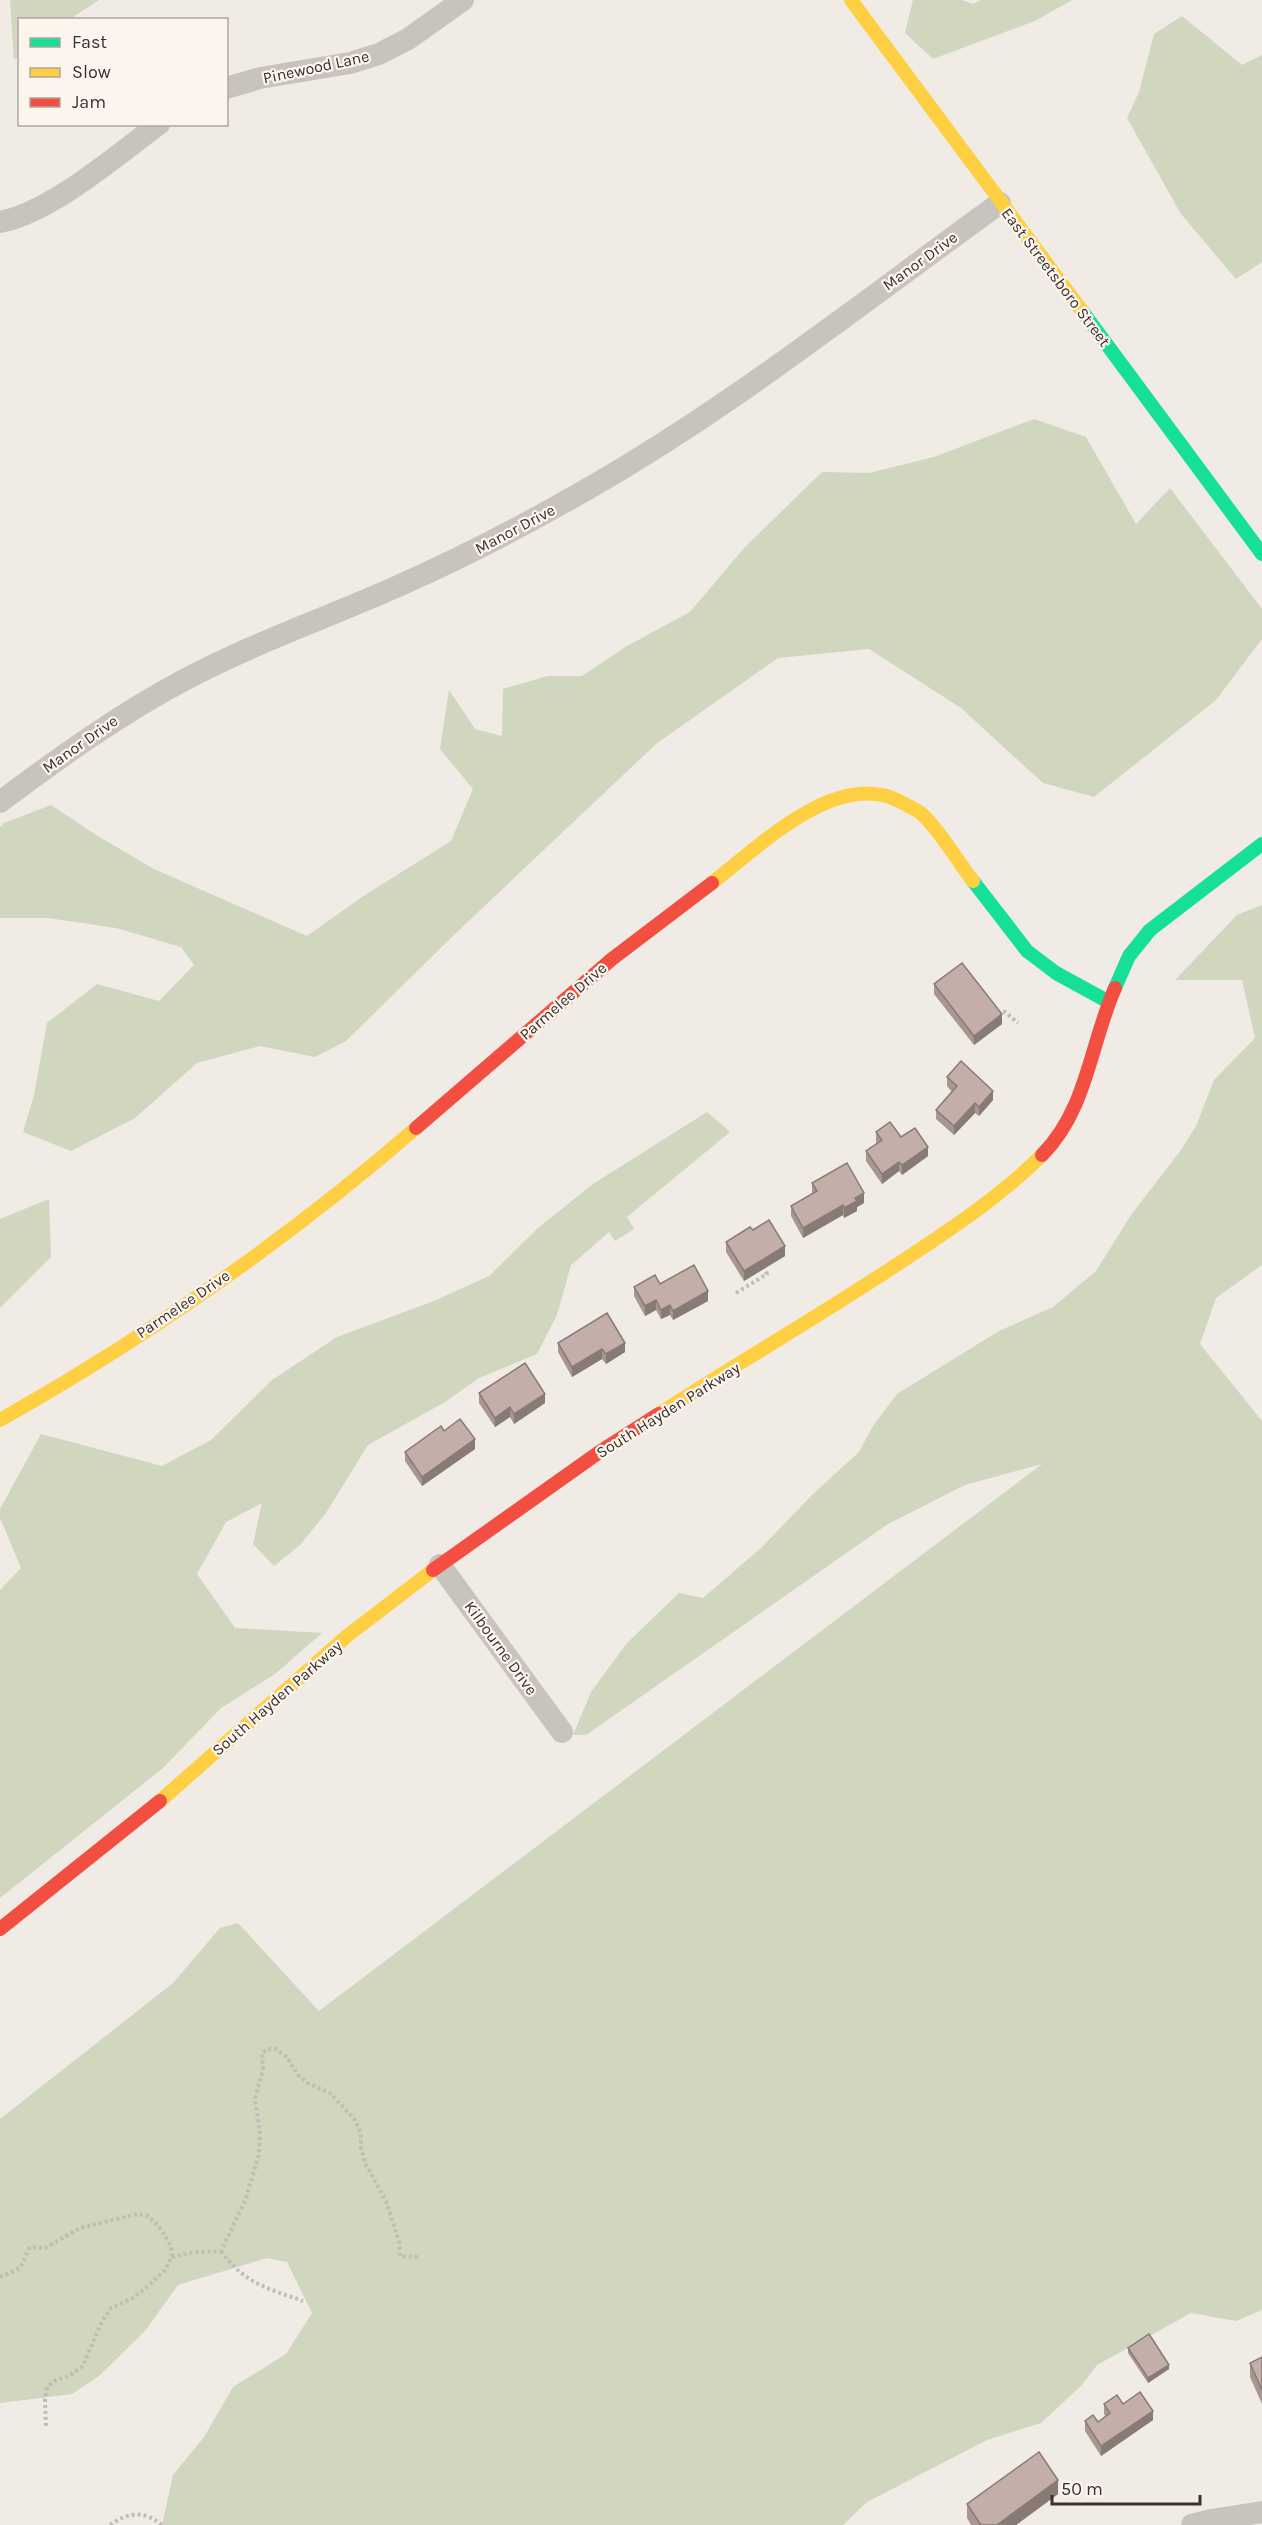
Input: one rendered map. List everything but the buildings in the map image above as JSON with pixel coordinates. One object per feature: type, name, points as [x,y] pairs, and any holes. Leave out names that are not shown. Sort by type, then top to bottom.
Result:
[{"type":"street","name":"Pinewood Lane","points":[[228,87],[260,78],[350,63],[378,54],[408,39],[463,0]]},
{"type":"street","name":"East Streetsboro Street","points":[[851,0],[1262,554]]},
{"type":"street","points":[[0,222],[46,206],[156,126]]},
{"type":"street","name":"Manor Drive","points":[[0,802],[74,746],[124,714],[187,679],[269,638],[310,624],[397,587],[475,550],[562,504],[667,440],[743,389],[1000,203]]},
{"type":"street","name":"Parmelee Drive","points":[[0,1420],[65,1383],[223,1278],[313,1212],[392,1149],[612,959],[780,831],[827,801],[849,794],[866,793],[894,798],[922,814],[1027,951],[1047,970],[1062,980],[1109,1002]]},
{"type":"street","name":"South Hayden Parkway","points":[[0,1929],[152,1808],[347,1636],[440,1565],[555,1481],[687,1396],[834,1307],[948,1231],[1019,1178],[1052,1145],[1079,1101],[1109,1002],[1129,956],[1150,930],[1262,844]]},
{"type":"street","name":"Kilbourne Drive","points":[[440,1565],[562,1732]]},
{"type":"street","points":[[1192,2525],[1262,2511]]},
{"type":"path","points":[[994,1014],[1005,1012],[1018,1023]]},
{"type":"path","points":[[736,1293],[767,1274],[764,1269]]},
{"type":"path","points":[[221,2251],[245,2201],[259,2154],[260,2135],[255,2098],[263,2070],[262,2053],[268,2049],[276,2049],[286,2057],[298,2075],[308,2083],[331,2094],[355,2120],[361,2134],[365,2163],[386,2201],[388,2214],[399,2242],[400,2256],[418,2258]]},
{"type":"path","points":[[0,2277],[9,2275],[20,2268],[30,2247],[45,2248],[80,2228],[137,2214],[148,2216],[160,2228],[171,2246],[172,2257],[165,2270],[133,2298],[111,2308],[101,2323],[83,2366],[47,2387],[46,2427]]},
{"type":"path","points":[[172,2257],[195,2252],[221,2251]]},
{"type":"path","points":[[221,2251],[233,2268],[249,2281],[303,2301]]},
{"type":"path","points":[[110,2525],[129,2514],[143,2514],[162,2525]]},
{"type":"green space","points":[[10,0],[99,0],[72,18],[18,18],[18,57],[14,60]]},
{"type":"green space","points":[[913,0],[962,0],[973,4],[981,0],[1072,0],[1035,21],[933,59],[905,33]]},
{"type":"green space","points":[[1182,16],[1242,65],[1262,55],[1262,262],[1236,279],[1181,214],[1127,118],[1139,92],[1154,34]]},
{"type":"green space","points":[[1034,419],[1086,437],[1136,524],[1170,488],[1262,609],[1262,639],[1216,700],[1094,797],[1043,783],[961,708],[869,649],[778,658],[656,744],[457,932],[346,1041],[315,1057],[260,1046],[197,1063],[135,1118],[71,1151],[23,1132],[34,1095],[47,1023],[97,984],[159,1001],[194,965],[181,947],[116,928],[48,918],[0,918],[0,827],[4,823],[51,805],[154,869],[307,936],[362,897],[451,841],[473,789],[440,749],[449,690],[475,729],[502,736],[503,689],[548,676],[582,676],[627,646],[690,612],[744,548],[822,472],[869,473],[934,457]]},
{"type":"green space","points":[[1262,905],[1262,1265],[1216,1298],[1200,1344],[1262,1421],[1262,2310],[1236,2321],[1191,2313],[1097,2365],[1081,2386],[1041,2423],[987,2440],[867,2502],[843,2525],[162,2525],[173,2475],[204,2437],[233,2387],[286,2354],[312,2313],[287,2262],[267,2258],[178,2285],[145,2331],[99,2376],[72,2394],[0,2403],[0,2119],[173,1983],[220,1928],[238,1923],[319,2011],[1042,1464],[965,1485],[888,1524],[586,1735],[573,1735],[591,1692],[627,1643],[679,1593],[703,1598],[762,1547],[812,1495],[859,1452],[873,1426],[897,1394],[999,1331],[1053,1307],[1096,1271],[1131,1215],[1181,1150],[1196,1126],[1214,1080],[1255,1038],[1242,980],[1175,980],[1237,915]]},
{"type":"green space","points":[[707,1112],[730,1132],[627,1217],[634,1229],[615,1241],[609,1232],[571,1265],[557,1315],[537,1354],[479,1378],[445,1402],[368,1445],[326,1513],[300,1545],[274,1566],[253,1544],[262,1503],[226,1522],[197,1574],[235,1628],[322,1633],[275,1674],[221,1708],[163,1768],[0,1898],[0,1590],[21,1568],[0,1518],[0,1509],[41,1434],[162,1466],[211,1440],[272,1380],[337,1337],[434,1301],[489,1276],[538,1228],[593,1184]]},
{"type":"green space","points":[[49,1199],[51,1257],[0,1308],[0,1219]]},
{"type":"traffic: fast","points":[[1082,311],[1262,554]]},
{"type":"traffic: fast","points":[[1115,988],[1129,956],[1150,930],[1262,844]]},
{"type":"traffic: fast","points":[[973,881],[1027,951],[1056,973],[1109,1002]]},
{"type":"traffic: slow","points":[[851,0],[1082,311]]},
{"type":"traffic: slow","points":[[712,883],[802,815],[827,802],[853,795],[878,794],[903,803],[923,815],[973,881]]},
{"type":"traffic: slow","points":[[0,1420],[109,1355],[215,1284],[318,1209],[416,1128]]},
{"type":"traffic: slow","points":[[659,1414],[846,1298],[942,1234],[994,1197],[1042,1155]]},
{"type":"traffic: slow","points":[[160,1801],[347,1636],[433,1570]]},
{"type":"traffic: jam","points":[[416,1128],[612,959],[712,883]]},
{"type":"traffic: jam","points":[[1042,1155],[1069,1118],[1086,1076],[1115,988]]},
{"type":"traffic: jam","points":[[433,1570],[598,1453],[659,1414]]},
{"type":"traffic: jam","points":[[0,1929],[160,1801]]}]
